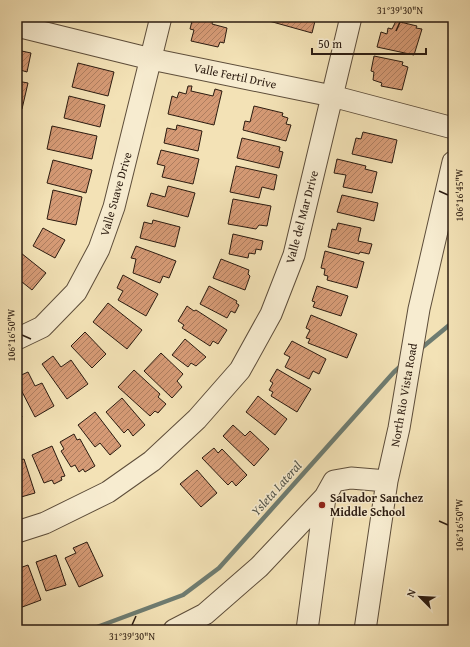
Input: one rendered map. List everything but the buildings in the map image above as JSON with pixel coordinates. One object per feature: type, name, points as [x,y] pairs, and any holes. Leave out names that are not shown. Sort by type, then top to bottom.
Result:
[{"type":"street","name":"Valle Suave Drive","points":[[17,339],[42,327],[76,292],[100,249],[114,207],[161,17]]},
{"type":"street","name":"Valle del Mar Drive","points":[[17,532],[45,523],[108,492],[152,461],[197,419],[240,370],[271,314],[294,256],[351,17]]},
{"type":"street","name":"Valle Fertil Drive","points":[[17,26],[151,59],[332,96],[453,128]]},
{"type":"street","name":"North Rio Vista Road","points":[[365,630],[387,481],[399,428],[416,328],[453,162]]},
{"type":"street","points":[[174,630],[205,614],[259,567],[325,497],[334,481],[351,478],[387,481]]},
{"type":"street","points":[[307,630],[325,497]]},
{"type":"waterway","name":"Ysleta Lateral","points":[[419,350],[453,322]]},
{"type":"waterway","name":"Ysleta Lateral","points":[[89,630],[183,595],[219,568],[394,372],[403,364]]},
{"type":"place","name":"Salvador Sanchez Middle School","points":[[322,505]]}]
